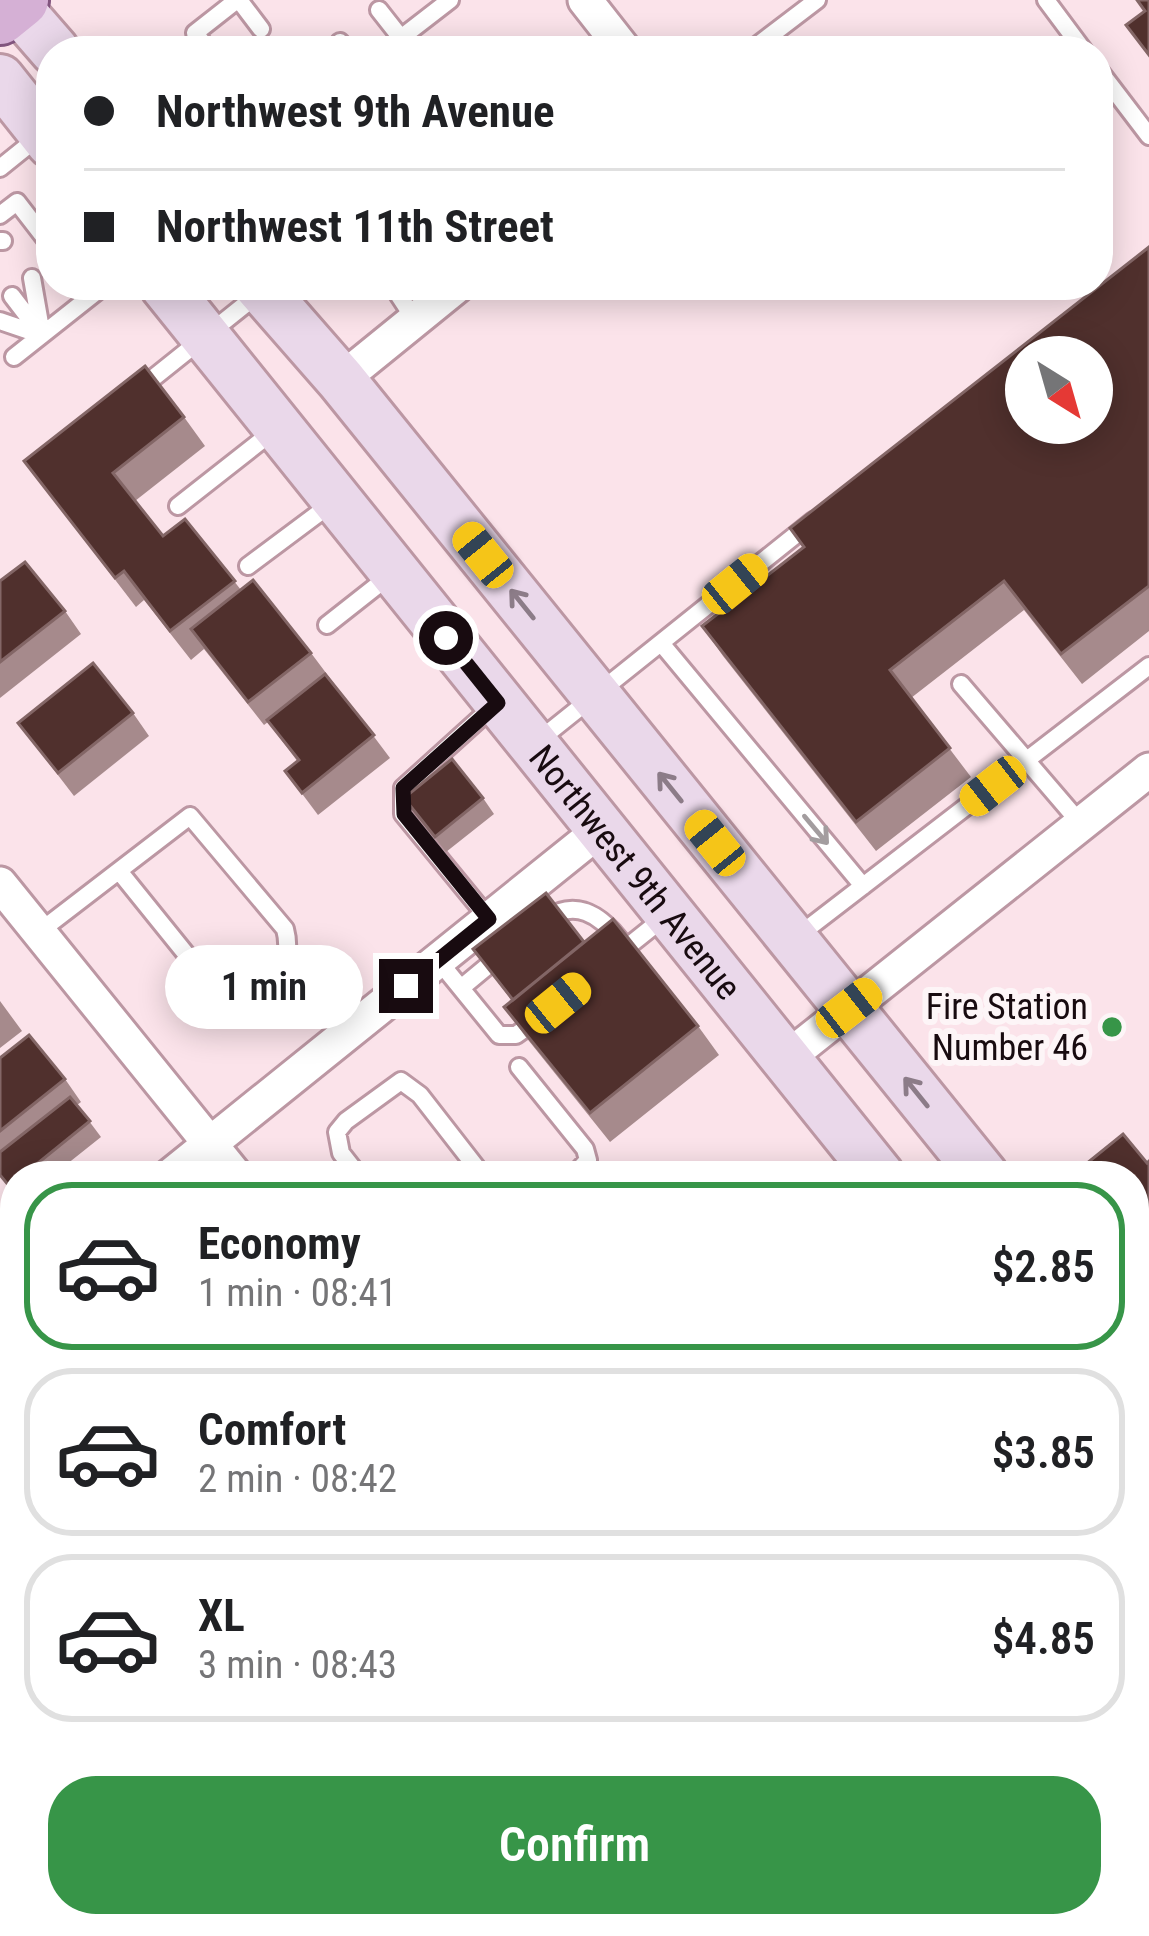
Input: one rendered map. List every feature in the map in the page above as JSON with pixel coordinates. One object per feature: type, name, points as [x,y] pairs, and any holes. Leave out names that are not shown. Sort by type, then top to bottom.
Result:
[{"type":"main road","points":[[9,6],[40,36]]},
{"type":"main road","points":[[0,80],[36,124]]},
{"type":"main road","name":"Northwest 9th Avenue","points":[[176,300],[868,1161]]},
{"type":"main road","points":[[271,300],[341,380],[972,1161]]},
{"type":"street","points":[[585,0],[613,36]]},
{"type":"street","points":[[341,380],[440,300]]},
{"type":"street","points":[[787,1058],[1149,770]]},
{"type":"street","points":[[189,1161],[600,830]]},
{"type":"street","points":[[0,884],[224,1161]]},
{"type":"lane","points":[[196,36],[238,0],[262,29]]},
{"type":"lane","points":[[404,36],[450,0]]},
{"type":"lane","points":[[770,36],[818,0]]},
{"type":"lane","points":[[1046,0],[1073,36]]},
{"type":"lane","points":[[379,10],[399,36]]},
{"type":"lane","points":[[1113,89],[1149,136]]},
{"type":"lane","points":[[0,168],[36,145]]},
{"type":"lane","points":[[0,215],[16,202],[36,227]]},
{"type":"lane","points":[[32,278],[42,335]]},
{"type":"lane","points":[[12,296],[42,335]]},
{"type":"lane","points":[[14,357],[80,300]]},
{"type":"lane","points":[[126,400],[247,300]]},
{"type":"lane","points":[[402,300],[416,320]]},
{"type":"lane","points":[[0,321],[42,335]]},
{"type":"lane","points":[[178,506],[277,428]]},
{"type":"lane","points":[[248,566],[335,501]]},
{"type":"lane","points":[[532,746],[831,507]]},
{"type":"lane","points":[[327,625],[394,573]]},
{"type":"lane","points":[[661,643],[863,886]]},
{"type":"lane","points":[[794,940],[1149,666]]},
{"type":"lane","points":[[961,684],[1081,824]]},
{"type":"lane","points":[[489,919],[404,814],[403,788],[498,703]]},
{"type":"lane","points":[[39,932],[118,871],[190,817],[285,929],[290,948],[284,969],[257,989],[234,997],[215,990],[118,871]]},
{"type":"lane","points":[[526,890],[548,917]]},
{"type":"lane","points":[[525,936],[548,917],[567,910],[591,912],[626,948]]},
{"type":"lane","points":[[609,962],[669,914]]},
{"type":"lane","points":[[461,988],[509,949]]},
{"type":"lane","points":[[438,960],[503,1036],[524,1031],[558,1003]]},
{"type":"lane","points":[[519,1067],[585,1149],[587,1161]]},
{"type":"lane","points":[[347,1161],[337,1132],[401,1081],[421,1095],[472,1161]]},
{"type":"building","points":[[1137,0],[1149,0],[1149,55],[1126,25],[1145,11]]},
{"type":"building","points":[[1149,247],[1149,586],[1061,654],[1004,581],[890,670],[950,748],[856,822],[702,626],[804,547],[790,528],[1005,360],[1005,444],[1113,444],[1113,336],[1035,336],[1081,300],[1113,300],[1113,275]]},
{"type":"building","points":[[145,366],[184,417],[113,473],[163,536],[185,519],[235,581],[170,631],[124,571],[115,578],[24,461]]},
{"type":"building","points":[[25,562],[65,611],[0,662],[0,581]]},
{"type":"building","points":[[253,580],[311,653],[248,702],[191,629]]},
{"type":"building","points":[[93,663],[133,713],[58,773],[18,723]]},
{"type":"building","points":[[325,674],[374,735],[302,793],[285,771],[299,760],[267,720]]},
{"type":"building","points":[[452,759],[483,798],[435,837],[404,798]]},
{"type":"building","points":[[546,893],[584,942],[513,1000],[473,949]]},
{"type":"building","points":[[613,919],[698,1026],[590,1113],[504,1007]]},
{"type":"building","points":[[29,1035],[65,1079],[0,1131],[0,1058]]},
{"type":"building","points":[[70,1097],[90,1121],[41,1161],[0,1161],[0,1152]]},
{"type":"building","points":[[1123,1134],[1145,1161],[1090,1161]]},
{"type":"place","name":"Fire Station Number 46","points":[[1112,1027]]},
{"type":"route","points":[[406,986],[489,919],[404,814],[403,788],[498,703],[446,638]]}]
